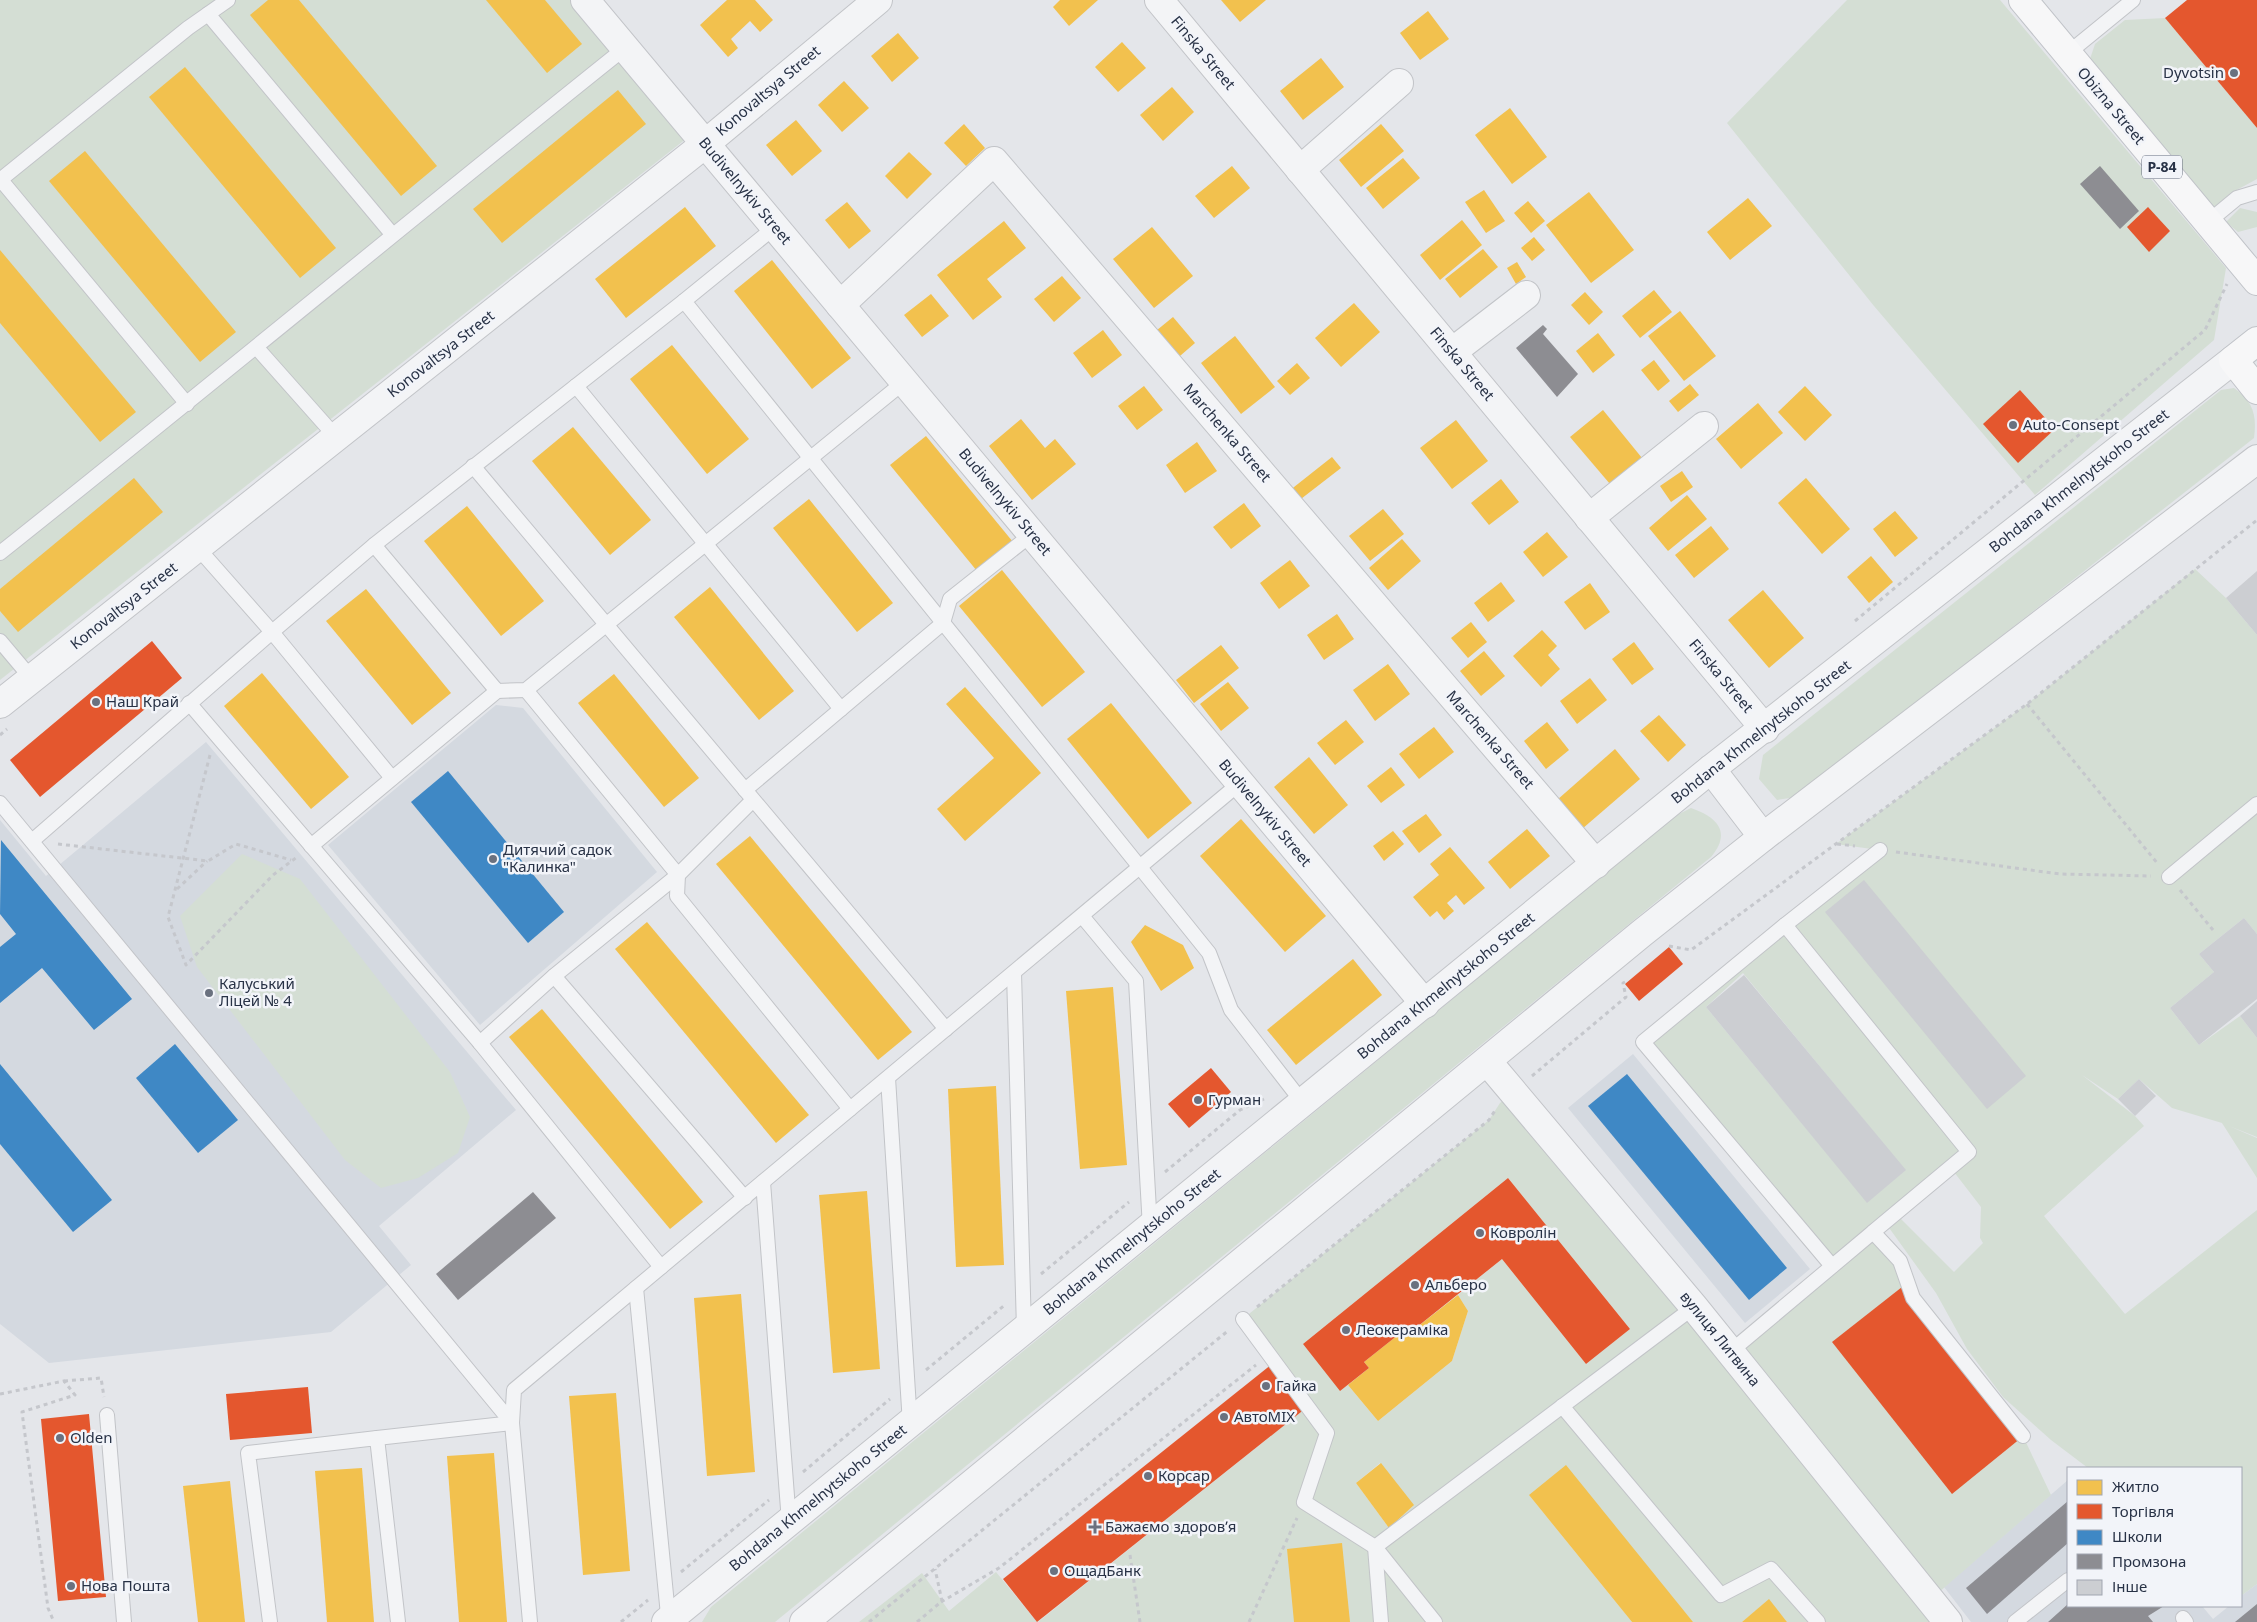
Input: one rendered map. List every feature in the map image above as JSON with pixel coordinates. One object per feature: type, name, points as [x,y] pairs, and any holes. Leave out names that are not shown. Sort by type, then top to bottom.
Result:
[{"type":"main road","name":"Obizna Street","points":[[2023,0],[2257,281]]},
{"type":"main road","name":"Bohdana Khmelnytskoho Street","points":[[2233,360],[2257,341]]},
{"type":"main road","points":[[2233,360],[2257,390]]},
{"type":"street","name":"Budivelnykiv Street","points":[[585,0],[1425,1004]]},
{"type":"street","name":"Konovaltsya Street","points":[[0,704],[705,144],[878,0]]},
{"type":"street","name":"Finska Street","points":[[1159,0],[1765,729]]},
{"type":"street","points":[[1300,170],[1399,83]]},
{"type":"street","name":"Marchenka Street","points":[[840,305],[994,161],[1596,864]]},
{"type":"street","points":[[1452,352],[1526,295]]},
{"type":"street","name":"Bohdana Khmelnytskoho Street","points":[[666,1622],[1712,770],[2233,360]]},
{"type":"street","points":[[1589,518],[1704,426]]},
{"type":"street","points":[[804,1622],[1487,1061],[1764,837],[2257,459]]},
{"type":"street","points":[[1712,770],[1764,837]]},
{"type":"street","name":"вулиця Литвина","points":[[1487,1061],[1694,1307],[1948,1622]]},
{"type":"lane","points":[[187,404],[0,180],[228,0]]},
{"type":"lane","points":[[2067,54],[2133,0]]},
{"type":"lane","points":[[208,14],[392,234]]},
{"type":"lane","points":[[0,553],[257,348],[392,234],[625,48]]},
{"type":"lane","points":[[2208,222],[2237,198],[2257,192]]},
{"type":"lane","points":[[32,841],[374,544],[684,301],[775,227]]},
{"type":"lane","points":[[684,301],[1209,953],[1231,1010],[1303,1102]]},
{"type":"lane","points":[[257,348],[336,437]]},
{"type":"lane","points":[[312,846],[497,691],[526,690],[704,543],[904,382]]},
{"type":"lane","points":[[576,386],[841,709]]},
{"type":"lane","points":[[473,466],[946,1029]]},
{"type":"lane","points":[[480,1043],[554,976],[678,875],[749,795],[841,709],[943,623],[950,599],[1032,534]]},
{"type":"lane","points":[[374,544],[497,691]]},
{"type":"lane","points":[[198,547],[272,632],[392,778]]},
{"type":"lane","points":[[0,641],[32,678]]},
{"type":"lane","points":[[526,690],[678,875],[677,896],[850,1109]]},
{"type":"lane","points":[[189,703],[480,1043],[661,1267]]},
{"type":"lane","points":[[530,1622],[512,1423],[514,1390],[1240,783]]},
{"type":"lane","points":[[0,803],[512,1423]]},
{"type":"lane","points":[[2169,877],[2257,804]]},
{"type":"lane","points":[[1832,1266],[1643,1042],[1785,925],[1880,850]]},
{"type":"lane","points":[[1082,916],[1136,981],[1150,1228]]},
{"type":"lane","points":[[1730,1352],[1969,1152],[1785,925]]},
{"type":"lane","points":[[1014,973],[1024,1330]]},
{"type":"lane","points":[[554,976],[745,1198]]},
{"type":"lane","points":[[888,1078],[910,1424]]},
{"type":"lane","points":[[763,1182],[789,1522]]},
{"type":"lane","points":[[1873,1232],[1900,1262],[1914,1298],[2023,1436]]},
{"type":"lane","points":[[636,1288],[668,1616],[666,1622]]},
{"type":"lane","points":[[1375,1547],[1694,1307]]},
{"type":"lane","points":[[1243,1319],[1327,1433],[1304,1502],[1375,1547],[1435,1622]]},
{"type":"lane","points":[[1562,1406],[1721,1595],[1771,1569],[1818,1622]]},
{"type":"lane","points":[[107,1415],[124,1622]]},
{"type":"lane","points":[[270,1622],[248,1453],[512,1423]]},
{"type":"lane","points":[[377,1438],[398,1622]]},
{"type":"lane","points":[[1375,1547],[1381,1622]]},
{"type":"lane","points":[[2014,1622],[2067,1581]]},
{"type":"path","points":[[1662,952],[1669,945],[1691,950],[2027,704],[2257,520]]},
{"type":"path","points":[[2027,704],[2212,930]]},
{"type":"path","points":[[216,734],[168,917],[186,965],[273,875],[312,846]]},
{"type":"path","points":[[32,841],[208,861]]},
{"type":"path","points":[[176,890],[208,861],[236,844],[292,860]]},
{"type":"path","points":[[1836,844],[2060,874],[2169,877]]},
{"type":"path","points":[[869,1622],[1489,1120],[1500,1103],[1626,997],[1624,983],[1631,977]]},
{"type":"path","points":[[621,1622],[1240,1110]]},
{"type":"path","points":[[917,1622],[941,1602],[999,1568],[1269,1354]]},
{"type":"path","points":[[0,1394],[64,1381],[101,1378],[107,1415]]},
{"type":"path","points":[[54,1622],[48,1608],[22,1412],[75,1395],[64,1381]]},
{"type":"path","points":[[1249,1622],[1304,1502]]},
{"type":"path","points":[[1130,1555],[1140,1622]]},
{"type":"path","points":[[935,1568],[941,1602]]},
{"type":"shaded area","points":[[0,0],[572,0],[687,138],[0,680]]},
{"type":"shaded area","points":[[1847,0],[2000,0],[2226,268],[2214,340],[2035,495],[1874,306],[1727,123]]},
{"type":"shaded area","points":[[2165,18],[2257,128],[2257,179],[2231,193],[2213,208],[2090,59],[2095,44],[2125,20]]},
{"type":"shaded area","points":[[2240,208],[2257,212],[2257,227],[2238,232],[2226,222]]},
{"type":"shaded area","points":[[2234,388],[2246,398],[2252,409],[2255,422],[2254,438],[1796,797],[1777,800],[1759,779],[1763,755],[2221,390]]},
{"type":"shaded area","points":[[2195,569],[2226,598],[2257,635],[2257,934],[2244,918],[2199,954],[2214,972],[2170,1008],[2199,1045],[2240,1016],[2257,1038],[2257,1137],[2229,1126],[2257,1138],[2257,1178],[2222,1123],[2172,1108],[2139,1079],[2118,1099],[2082,1075],[2135,1116],[2144,1126],[2044,1216],[2125,1314],[2257,1210],[2257,1584],[2242,1595],[2242,1467],[2087,1467],[2051,1440],[2003,1397],[1967,1349],[1936,1293],[1887,1225],[1874,1232],[2023,1436],[2051,1495],[1930,1600],[1946,1622],[1787,1622],[1769,1600],[1742,1622],[1693,1622],[1529,1495],[1632,1622],[1038,1622],[1306,1408],[1239,1322],[1489,1120],[1500,1103],[1514,1091],[1729,1351],[1832,1266],[1643,1042],[1879,850],[1836,844],[2027,704]],"holes":[[[1743,973],[1905,1170],[1867,1202],[1706,1007]],[[1954,1172],[1981,1207],[1980,1238],[1983,1243],[1954,1272],[1896,1214]],[[1508,1178],[1630,1329],[1586,1364],[1502,1259],[1458,1295],[1468,1311],[1452,1361],[1378,1421],[1348,1385],[1340,1390],[1303,1344]],[[1380,1463],[1413,1506],[1389,1528],[1356,1483]]]},
{"type":"shaded area","name":"Дитячий садок \"Калинка\"","points":[[496,705],[523,708],[657,872],[480,1025],[328,845]]},
{"type":"shaded area","name":"Калуський Ліцей № 4","points":[[206,742],[516,1110],[379,1226],[411,1265],[331,1332],[49,1363],[0,1324],[0,820],[46,876]]},
{"type":"shaded area","points":[[1691,808],[1708,816],[1719,826],[1720,840],[1711,857],[775,1622],[702,1622],[711,1607],[1677,815]]},
{"type":"shaded area","points":[[242,854],[300,879],[450,1072],[470,1117],[458,1153],[418,1178],[381,1188],[345,1160],[197,967],[180,916]]},
{"type":"shaded area","points":[[1633,1054],[1810,1269],[1745,1323],[1568,1108]]},
{"type":"shaded area","points":[[2067,1481],[2067,1607],[2203,1607],[2213,1619],[2228,1607],[2242,1607],[2242,1595],[2257,1584],[2257,1622],[1971,1622],[1944,1587]]},
{"type":"shaded area","points":[[996,1572],[1037,1622],[859,1622],[922,1573],[949,1611]]},
{"type":"building: Житло","points":[[268,0],[299,0],[437,166],[401,196],[250,15]]},
{"type":"building: Житло","points":[[486,0],[545,0],[582,44],[547,73]]},
{"type":"building: Житло","points":[[727,0],[755,0],[773,20],[760,32],[750,21],[731,39],[738,48],[728,57],[700,25]]},
{"type":"building: Житло","points":[[1060,0],[1098,0],[1069,26],[1053,7]]},
{"type":"building: Житло","points":[[1221,0],[1266,0],[1240,22]]},
{"type":"building: Житло","points":[[1428,11],[1449,39],[1420,60],[1400,33]]},
{"type":"building: Житло","points":[[898,33],[919,58],[892,82],[871,56]]},
{"type":"building: Житло","points":[[1122,42],[1146,68],[1118,92],[1095,67]]},
{"type":"building: Житло","points":[[1321,58],[1344,87],[1303,120],[1280,91]]},
{"type":"building: Житло","points":[[185,67],[336,248],[300,278],[149,97]]},
{"type":"building: Житло","points":[[844,81],[869,108],[842,132],[818,105]]},
{"type":"building: Житло","points":[[1172,87],[1194,112],[1163,141],[1140,115]]},
{"type":"building: Житло","points":[[618,90],[646,124],[502,243],[473,209]]},
{"type":"building: Житло","points":[[1510,108],[1547,157],[1512,184],[1475,135]]},
{"type":"building: Житло","points":[[796,120],[822,151],[792,176],[766,145]]},
{"type":"building: Житло","points":[[964,124],[985,148],[966,166],[944,143]]},
{"type":"building: Житло","points":[[1381,124],[1404,151],[1361,187],[1339,160]]},
{"type":"building: Житло","points":[[85,151],[236,332],[200,362],[49,181]]},
{"type":"building: Житло","points":[[909,152],[932,174],[907,199],[885,176]]},
{"type":"building: Житло","points":[[1403,158],[1420,178],[1383,209],[1366,188]]},
{"type":"building: Житло","points":[[1232,166],[1250,188],[1214,218],[1195,196]]},
{"type":"building: Житло","points":[[1484,190],[1505,221],[1486,233],[1465,202]]},
{"type":"building: Житло","points":[[1589,192],[1634,250],[1591,283],[1546,225]]},
{"type":"building: Житло","points":[[1748,198],[1772,226],[1730,260],[1707,232]]},
{"type":"building: Житло","points":[[1528,201],[1545,221],[1531,233],[1514,213]]},
{"type":"building: Житло","points":[[847,202],[871,231],[849,249],[825,220]]},
{"type":"building: Житло","points":[[685,207],[716,246],[626,318],[595,279]]},
{"type":"building: Житло","points":[[1462,220],[1482,245],[1440,280],[1420,255]]},
{"type":"building: Житло","points":[[1004,221],[1026,248],[987,279],[1002,297],[973,320],[937,275]]},
{"type":"building: Житло","points":[[1152,227],[1193,276],[1154,308],[1113,259]]},
{"type":"building: Житло","points":[[1534,237],[1545,250],[1532,261],[1521,248]]},
{"type":"building: Житло","points":[[1483,249],[1498,267],[1460,298],[1445,279]]},
{"type":"building: Житло","points":[[0,250],[136,412],[100,442],[0,323]]},
{"type":"building: Житло","points":[[772,260],[851,358],[812,389],[734,291]]},
{"type":"building: Житло","points":[[1517,262],[1526,277],[1516,284],[1507,268]]},
{"type":"building: Житло","points":[[1062,276],[1081,298],[1054,322],[1034,299]]},
{"type":"building: Житло","points":[[1654,290],[1672,312],[1640,338],[1622,316]]},
{"type":"building: Житло","points":[[1585,292],[1603,312],[1589,325],[1571,305]]},
{"type":"building: Житло","points":[[931,294],[949,316],[922,337],[904,315]]},
{"type":"building: Житло","points":[[1354,303],[1380,332],[1341,367],[1315,338]]},
{"type":"building: Житло","points":[[1680,311],[1716,356],[1684,381],[1648,336]]},
{"type":"building: Житло","points":[[1173,317],[1195,343],[1173,362],[1151,335]]},
{"type":"building: Житло","points":[[1103,330],[1122,355],[1092,378],[1073,353]]},
{"type":"building: Житло","points":[[1598,333],[1615,355],[1593,373],[1576,351]]},
{"type":"building: Житло","points":[[1235,336],[1275,387],[1241,414],[1201,363]]},
{"type":"building: Житло","points":[[672,345],[749,439],[707,474],[630,379]]},
{"type":"building: Житло","points":[[1654,360],[1670,381],[1658,391],[1641,370]]},
{"type":"building: Житло","points":[[1297,363],[1310,378],[1290,395],[1277,381]]},
{"type":"building: Житло","points":[[1690,384],[1699,395],[1678,412],[1669,401]]},
{"type":"building: Житло","points":[[1144,386],[1163,410],[1137,430],[1118,406]]},
{"type":"building: Житло","points":[[1805,386],[1832,415],[1805,441],[1778,412]]},
{"type":"building: Житло","points":[[1758,403],[1783,433],[1741,469],[1716,439]]},
{"type":"building: Житло","points":[[1603,410],[1642,458],[1610,484],[1570,437]]},
{"type":"building: Житло","points":[[1021,419],[1045,448],[1055,439],[1076,464],[1032,500],[989,446]]},
{"type":"building: Житло","points":[[1456,420],[1488,461],[1452,489],[1420,448]]},
{"type":"building: Житло","points":[[573,427],[651,520],[610,555],[532,461]]},
{"type":"building: Житло","points":[[926,436],[1013,542],[977,571],[890,465]]},
{"type":"building: Житло","points":[[1197,442],[1217,471],[1185,493],[1166,465]]},
{"type":"building: Житло","points":[[1332,457],[1341,468],[1297,502],[1289,491]]},
{"type":"building: Житло","points":[[1682,471],[1693,487],[1671,502],[1660,486]]},
{"type":"building: Житло","points":[[134,478],[163,512],[18,632],[0,611],[0,589]]},
{"type":"building: Житло","points":[[1806,478],[1850,529],[1822,554],[1778,503]]},
{"type":"building: Житло","points":[[1501,479],[1519,502],[1489,525],[1471,503]]},
{"type":"building: Житло","points":[[1687,495],[1707,519],[1668,551],[1649,528]]},
{"type":"building: Житло","points":[[809,499],[893,603],[857,632],[773,528]]},
{"type":"building: Житло","points":[[1244,503],[1261,526],[1231,549],[1213,527]]},
{"type":"building: Житло","points":[[467,506],[544,601],[501,636],[424,541]]},
{"type":"building: Житло","points":[[1383,509],[1404,534],[1370,561],[1349,536]]},
{"type":"building: Житло","points":[[1895,511],[1918,538],[1895,557],[1873,529]]},
{"type":"building: Житло","points":[[1711,526],[1729,549],[1694,578],[1675,555]]},
{"type":"building: Житло","points":[[1547,532],[1568,557],[1543,577],[1523,552]]},
{"type":"building: Житло","points":[[1402,539],[1421,561],[1388,590],[1369,568]]},
{"type":"building: Житло","points":[[1871,556],[1893,582],[1869,603],[1847,577]]},
{"type":"building: Житло","points":[[1290,560],[1310,586],[1279,609],[1260,583]]},
{"type":"building: Житло","points":[[1002,570],[1085,672],[1042,707],[959,606]]},
{"type":"building: Житло","points":[[1501,582],[1515,601],[1488,622],[1474,603]]},
{"type":"building: Житло","points":[[1590,583],[1610,612],[1585,630],[1564,602]]},
{"type":"building: Житло","points":[[710,587],[794,691],[759,720],[674,617]]},
{"type":"building: Житло","points":[[366,589],[451,693],[412,725],[326,621]]},
{"type":"building: Житло","points":[[1763,590],[1804,638],[1769,668],[1728,620]]},
{"type":"building: Житло","points":[[1337,614],[1354,639],[1324,660],[1307,635]]},
{"type":"building: Житло","points":[[1471,622],[1487,642],[1468,658],[1451,638]]},
{"type":"building: Житло","points":[[1542,630],[1557,646],[1548,655],[1560,669],[1541,687],[1513,656]]},
{"type":"building: Житло","points":[[1634,642],[1654,669],[1632,685],[1612,659]]},
{"type":"building: Житло","points":[[1221,645],[1239,668],[1194,703],[1176,680]]},
{"type":"building: Житло","points":[[1484,651],[1505,676],[1481,696],[1460,671]]},
{"type":"building: Житло","points":[[1388,664],[1410,694],[1375,721],[1353,690]]},
{"type":"building: Житло","points":[[262,673],[349,777],[311,809],[224,706]]},
{"type":"building: Житло","points":[[614,674],[699,778],[664,807],[578,703]]},
{"type":"building: Житло","points":[[1590,678],[1607,700],[1577,724],[1560,701]]},
{"type":"building: Житло","points":[[1228,682],[1249,708],[1221,731],[1200,704]]},
{"type":"building: Житло","points":[[965,687],[1041,773],[965,841],[937,809],[994,758],[946,704]]},
{"type":"building: Житло","points":[[1111,703],[1192,803],[1148,839],[1067,739]]},
{"type":"building: Житло","points":[[1659,715],[1686,745],[1668,762],[1640,731]]},
{"type":"building: Житло","points":[[1346,720],[1364,742],[1335,765],[1317,743]]},
{"type":"building: Житло","points":[[1547,722],[1569,750],[1546,769],[1524,741]]},
{"type":"building: Житло","points":[[1434,727],[1454,752],[1419,779],[1399,754]]},
{"type":"building: Житло","points":[[1615,749],[1640,779],[1582,829],[1557,800]]},
{"type":"building: Житло","points":[[1309,757],[1348,805],[1314,834],[1274,787]]},
{"type":"building: Житло","points":[[1391,767],[1405,785],[1381,803],[1367,786]]},
{"type":"building: Житло","points":[[1426,814],[1442,835],[1419,853],[1402,831]]},
{"type":"building: Житло","points":[[1241,819],[1326,916],[1285,952],[1200,856]]},
{"type":"building: Житло","points":[[1527,829],[1550,856],[1510,889],[1488,862]]},
{"type":"building: Житло","points":[[1393,831],[1404,844],[1384,861],[1373,846]]},
{"type":"building: Житло","points":[[750,836],[912,1032],[878,1060],[716,864]]},
{"type":"building: Житло","points":[[1450,847],[1485,888],[1464,905],[1456,895],[1447,903],[1454,911],[1444,920],[1437,911],[1430,917],[1413,897],[1439,875],[1430,864]]},
{"type":"building: Житло","points":[[647,922],[809,1115],[776,1143],[615,949]]},
{"type":"building: Житло","points":[[1145,925],[1183,945],[1194,968],[1161,991],[1131,942]]},
{"type":"building: Житло","points":[[1353,959],[1382,995],[1296,1065],[1267,1030]]},
{"type":"building: Житло","points":[[1113,987],[1127,1165],[1080,1169],[1066,991]]},
{"type":"building: Житло","points":[[542,1009],[703,1202],[670,1229],[509,1037]]},
{"type":"building: Житло","points":[[996,1086],[1004,1265],[956,1267],[948,1089]]},
{"type":"building: Житло","points":[[867,1191],[880,1369],[833,1373],[819,1195]]},
{"type":"building: Житло","points":[[741,1294],[755,1472],[707,1476],[694,1298]]},
{"type":"building: Житло","points":[[1458,1295],[1468,1311],[1452,1361],[1378,1421],[1348,1385],[1369,1368],[1364,1362],[1408,1327],[1412,1331]]},
{"type":"building: Житло","points":[[616,1393],[630,1571],[583,1575],[569,1396]]},
{"type":"building: Житло","points":[[494,1453],[507,1622],[459,1622],[447,1456]]},
{"type":"building: Житло","points":[[1381,1463],[1414,1505],[1389,1528],[1356,1483]]},
{"type":"building: Житло","points":[[1566,1465],[1693,1622],[1632,1622],[1529,1495]]},
{"type":"building: Житло","points":[[362,1468],[374,1622],[327,1622],[315,1471]]},
{"type":"building: Житло","points":[[230,1481],[245,1622],[198,1622],[183,1486]]},
{"type":"building: Житло","points":[[1342,1543],[1350,1622],[1294,1622],[1287,1549]]},
{"type":"building: Житло","points":[[1769,1599],[1787,1622],[1742,1622]]},
{"type":"building: Торгівля","name":"Dyvotsin","points":[[2187,0],[2257,0],[2257,128],[2165,18]]},
{"type":"building: Торгівля","points":[[2148,207],[2170,231],[2149,252],[2127,227]]},
{"type":"building: Торгівля","points":[[2020,390],[2055,429],[2018,463],[1983,424]]},
{"type":"building: Торгівля","points":[[152,641],[182,678],[40,797],[10,760]]},
{"type":"building: Торгівля","points":[[1669,947],[1683,964],[1639,1001],[1625,984]]},
{"type":"building: Торгівля","points":[[1211,1068],[1231,1092],[1189,1128],[1168,1104]]},
{"type":"building: Торгівля","points":[[1508,1178],[1630,1329],[1586,1364],[1502,1259],[1412,1331],[1408,1327],[1364,1362],[1369,1368],[1340,1391],[1303,1344]]},
{"type":"building: Торгівля","points":[[1902,1287],[2021,1438],[1952,1494],[1832,1342]]},
{"type":"building: Торгівля","points":[[1272,1364],[1306,1408],[1037,1622],[1003,1579]]},
{"type":"building: Торгівля","points":[[308,1387],[312,1433],[230,1440],[226,1394]]},
{"type":"building: Торгівля","points":[[89,1414],[106,1597],[58,1601],[41,1419]]},
{"type":"building: Школи","points":[[448,771],[564,912],[528,943],[411,802]]},
{"type":"building: Школи","points":[[1,840],[132,999],[94,1030],[42,968],[0,1003],[0,947],[16,934],[0,914]]},
{"type":"building: Школи","points":[[175,1044],[238,1120],[198,1153],[136,1078]]},
{"type":"building: Школи","points":[[0,1064],[112,1200],[73,1232],[0,1144]]},
{"type":"building: Школи","points":[[1627,1074],[1787,1268],[1749,1300],[1588,1106]]},
{"type":"building: Промзона","points":[[2100,166],[2139,211],[2120,229],[2080,184]]},
{"type":"building: Промзона","points":[[1543,325],[1547,329],[1543,334],[1578,374],[1557,397],[1516,348]]},
{"type":"building: Промзона","points":[[533,1192],[556,1218],[458,1300],[436,1274]]},
{"type":"building: Промзона","points":[[2067,1502],[2067,1544],[1987,1614],[1966,1588]]},
{"type":"building: Промзона","points":[[2257,1604],[2257,1622],[2235,1622]]},
{"type":"building: Промзона","points":[[2067,1605],[2067,1607],[2162,1607],[2148,1616],[2153,1622],[2048,1622]]},
{"type":"building: Інше","points":[[2257,571],[2257,635],[2226,598]]},
{"type":"building: Інше","points":[[1864,880],[2026,1076],[1987,1109],[1825,912]]},
{"type":"building: Інше","points":[[2244,918],[2257,934],[2257,999],[2199,1045],[2170,1008],[2214,972],[2199,954]]},
{"type":"building: Інше","points":[[1744,975],[1906,1170],[1867,1203],[1706,1007]]},
{"type":"building: Інше","points":[[2257,1001],[2257,1038],[2240,1016]]},
{"type":"building: Інше","points":[[2139,1079],[2156,1096],[2135,1116],[2118,1099]]},
{"type":"place","name":"Dyvotsin","points":[[2234,73]]},
{"type":"place","name":"Auto-Consept","points":[[2013,425]]},
{"type":"place","name":"Наш Край","points":[[96,702]]},
{"type":"place","name":"Дитячий садок \"Калинка\"","points":[[493,859]]},
{"type":"place","name":"Калуський Ліцей № 4","points":[[209,993]]},
{"type":"place","name":"Гурман","points":[[1198,1100]]},
{"type":"place","name":"Ковролін","points":[[1480,1233]]},
{"type":"place","name":"Альберо","points":[[1415,1285]]},
{"type":"place","name":"Леокераміка","points":[[1346,1330]]},
{"type":"place","name":"Гайка","points":[[1266,1386]]},
{"type":"place","name":"АвтоMIX","points":[[1224,1417]]},
{"type":"place","name":"Olden","points":[[60,1438]]},
{"type":"place","name":"Корсар","points":[[1148,1476]]},
{"type":"place","name":"Бажаємо здоровʼя","points":[[1095,1527]]},
{"type":"place","name":"ОщадБанк","points":[[1054,1571]]},
{"type":"place","name":"Нова Пошта","points":[[71,1586]]}]
